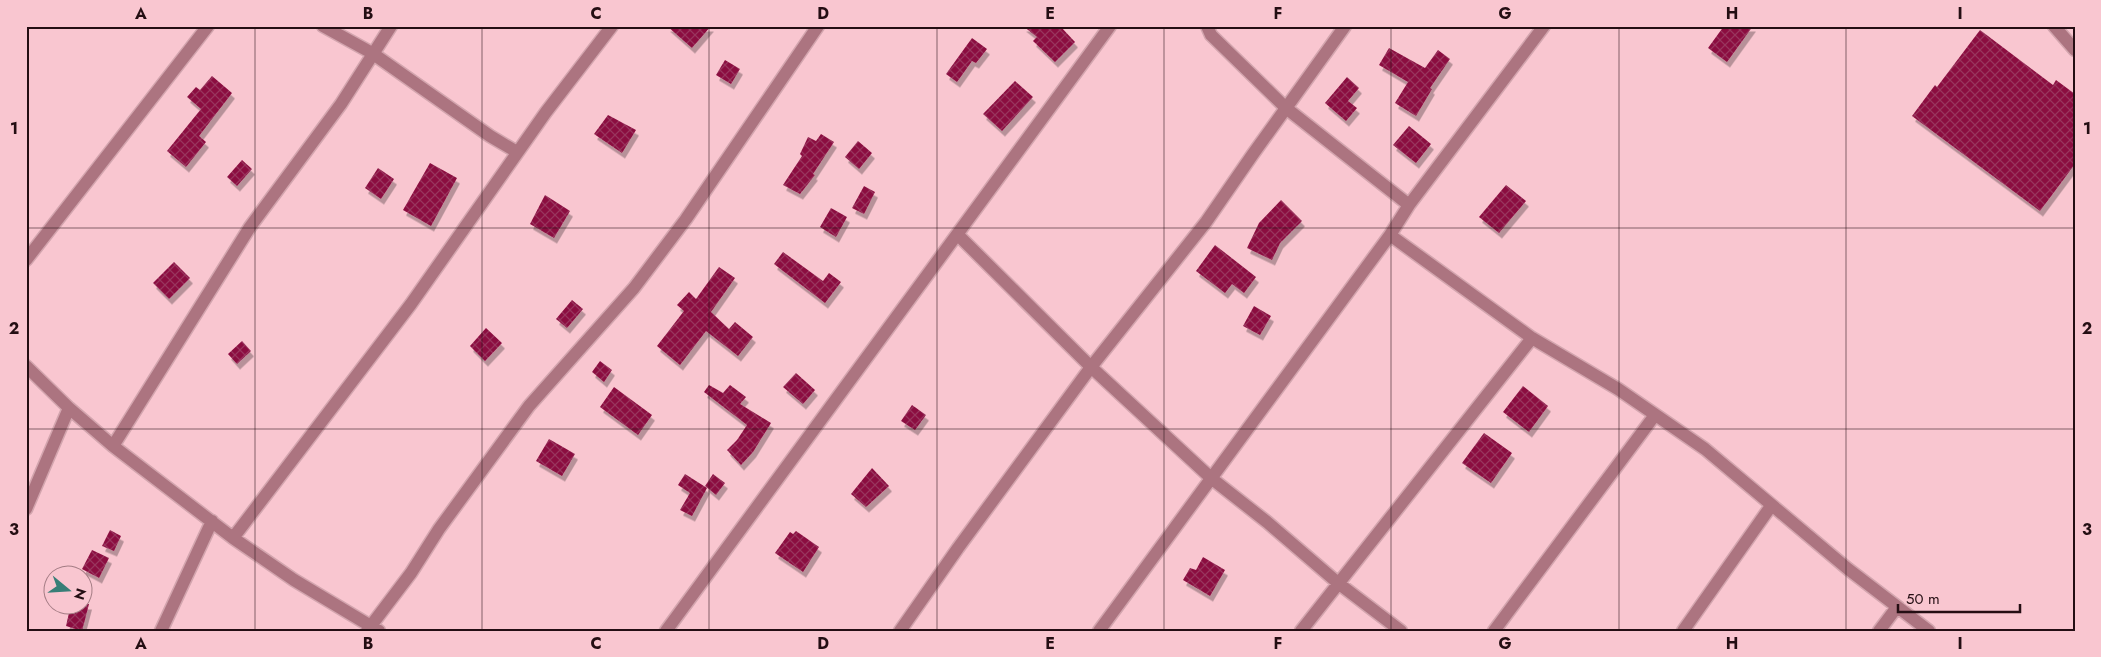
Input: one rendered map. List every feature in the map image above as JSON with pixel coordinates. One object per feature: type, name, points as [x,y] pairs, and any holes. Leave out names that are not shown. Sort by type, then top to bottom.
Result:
[{"type":"street","points":[[26,260],[208,26]]},
{"type":"street","points":[[323,26],[372,52],[490,136],[517,152]]},
{"type":"street","points":[[113,446],[250,227],[340,104],[372,52],[391,26]]},
{"type":"street","points":[[233,538],[411,304],[517,152],[612,26]]},
{"type":"street","points":[[26,366],[69,408],[113,446],[233,538],[294,580],[372,629],[411,574],[439,529],[529,406],[634,288],[686,219],[818,26]]},
{"type":"street","points":[[666,631],[1110,26]]},
{"type":"street","points":[[1207,26],[1211,35],[1286,108],[1409,205]]},
{"type":"street","points":[[900,631],[958,548],[1091,367],[1206,222],[1345,26]]},
{"type":"street","points":[[1099,631],[1390,235],[1409,205],[1544,26]]},
{"type":"street","points":[[2054,26],[2075,50]]},
{"type":"street","points":[[958,235],[1091,367],[1211,478],[1267,522],[1338,583],[1401,631]]},
{"type":"street","points":[[1390,235],[1532,338],[1618,389],[1705,449],[1771,506],[1929,631]]},
{"type":"street","points":[[1301,631],[1532,338]]},
{"type":"street","points":[[26,509],[69,408]]},
{"type":"street","points":[[1494,631],[1655,414]]},
{"type":"street","points":[[1683,631],[1771,506]]},
{"type":"street","points":[[161,631],[212,521]]},
{"type":"street","points":[[1879,631],[1897,607]]},
{"type":"building","points":[[667,26],[711,26],[692,48]]},
{"type":"building","points":[[1023,26],[1060,26],[1075,42],[1055,62],[1033,41],[1037,37]]},
{"type":"building","points":[[1724,26],[1753,26],[1727,62],[1708,48]]},
{"type":"building","points":[[1980,30],[2053,85],[2056,80],[2075,94],[2075,164],[2040,211],[1912,116],[1935,85],[1937,87]]},
{"type":"building","points":[[972,38],[987,49],[976,63],[972,61],[957,82],[946,74]]},
{"type":"building","points":[[1389,48],[1425,68],[1438,50],[1450,59],[1430,88],[1432,89],[1416,116],[1395,103],[1408,82],[1379,65]]},
{"type":"building","points":[[725,60],[740,69],[731,84],[716,75]]},
{"type":"building","points":[[212,76],[232,93],[199,136],[206,142],[186,167],[167,151],[201,109],[187,97],[196,87],[200,90]]},
{"type":"building","points":[[1347,77],[1359,88],[1348,101],[1357,108],[1346,121],[1325,103]]},
{"type":"building","points":[[1015,81],[1033,97],[1002,131],[983,114]]},
{"type":"building","points":[[608,115],[636,130],[622,153],[594,134]]},
{"type":"building","points":[[1409,126],[1431,144],[1416,163],[1393,145]]},
{"type":"building","points":[[821,134],[834,142],[813,174],[815,175],[800,194],[783,185],[802,156],[800,154],[808,137],[816,141]]},
{"type":"building","points":[[858,141],[872,153],[859,169],[845,157]]},
{"type":"building","points":[[242,160],[252,169],[237,186],[227,177]]},
{"type":"building","points":[[430,163],[457,178],[431,226],[403,210]]},
{"type":"building","points":[[378,168],[394,179],[381,199],[365,188]]},
{"type":"building","points":[[1506,185],[1526,201],[1499,233],[1479,217]]},
{"type":"building","points":[[864,186],[875,192],[864,214],[852,208]]},
{"type":"building","points":[[545,195],[570,211],[554,238],[530,224]]},
{"type":"building","points":[[1281,200],[1302,221],[1280,243],[1272,260],[1247,248],[1259,223]]},
{"type":"building","points":[[831,208],[847,217],[836,237],[820,227]]},
{"type":"building","points":[[1215,245],[1256,277],[1244,293],[1232,284],[1225,293],[1196,271]]},
{"type":"building","points":[[783,252],[823,281],[829,273],[841,282],[825,303],[774,264]]},
{"type":"building","points":[[174,262],[190,278],[169,299],[153,283]]},
{"type":"building","points":[[719,267],[735,278],[711,312],[729,329],[735,322],[753,337],[738,356],[706,331],[680,365],[657,346],[684,311],[677,305],[689,292],[696,299]]},
{"type":"building","points":[[572,300],[583,309],[567,328],[556,319]]},
{"type":"building","points":[[1254,306],[1271,316],[1260,335],[1243,326]]},
{"type":"building","points":[[486,328],[502,343],[485,361],[470,346]]},
{"type":"building","points":[[242,341],[251,351],[237,364],[228,354]]},
{"type":"building","points":[[600,361],[612,370],[604,382],[592,372]]},
{"type":"building","points":[[796,373],[815,390],[803,404],[783,387]]},
{"type":"building","points":[[709,385],[723,393],[730,385],[746,397],[740,404],[771,423],[753,452],[741,465],[727,450],[737,440],[747,425],[704,392]]},
{"type":"building","points":[[1523,386],[1548,406],[1529,432],[1503,412]]},
{"type":"building","points":[[614,387],[652,415],[638,435],[600,407]]},
{"type":"building","points":[[912,405],[926,415],[915,430],[901,421]]},
{"type":"building","points":[[1484,433],[1512,453],[1491,483],[1462,463]]},
{"type":"building","points":[[549,439],[575,454],[562,476],[536,461]]},
{"type":"building","points":[[872,468],[889,486],[866,507],[851,494]]},
{"type":"building","points":[[685,474],[707,488],[692,516],[680,510],[690,493],[678,485]]},
{"type":"building","points":[[713,474],[725,483],[716,495],[705,486]]},
{"type":"building","points":[[110,530],[121,536],[114,551],[102,546]]},
{"type":"building","points":[[796,531],[819,547],[803,572],[775,553],[790,532],[793,534]]},
{"type":"building","points":[[92,550],[109,558],[99,578],[92,574],[92,564],[85,564]]},
{"type":"building","points":[[1203,557],[1225,570],[1210,596],[1183,580],[1190,568],[1196,570]]},
{"type":"building","points":[[69,614],[86,614],[82,631],[66,626]]}]
